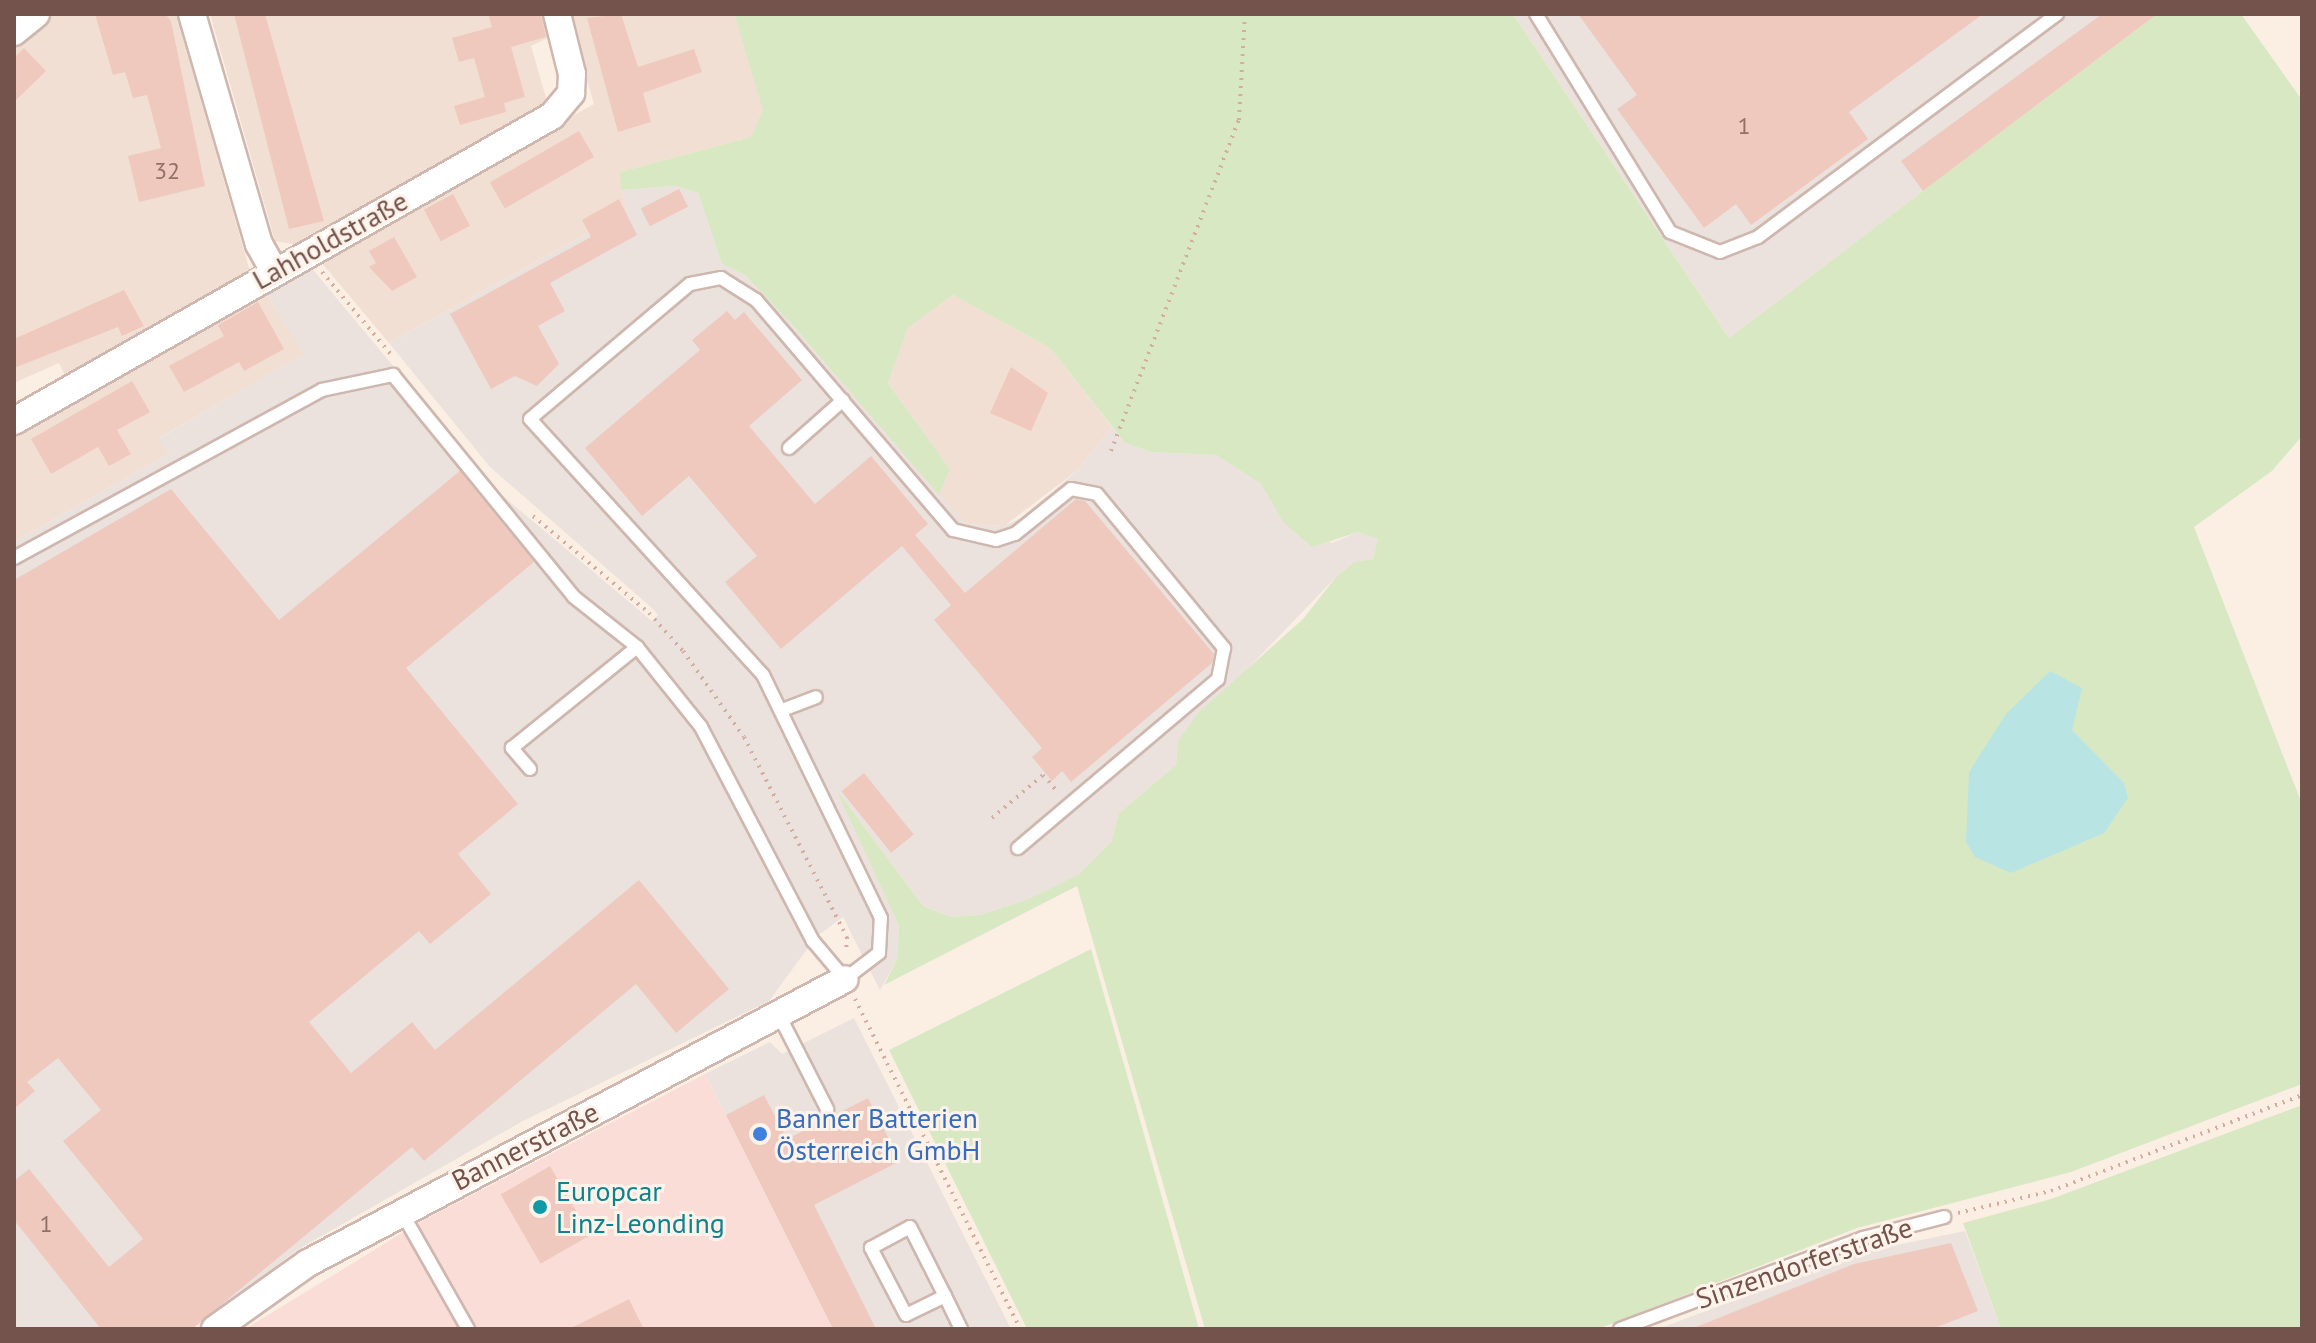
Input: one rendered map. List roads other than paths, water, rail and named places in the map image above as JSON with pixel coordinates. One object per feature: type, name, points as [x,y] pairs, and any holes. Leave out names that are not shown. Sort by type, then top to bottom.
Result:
[{"type":"street","points":[[14,32],[36,14]]},
{"type":"street","points":[[192,14],[259,244],[274,271]]},
{"type":"street","name":"Lahholdstraße","points":[[14,421],[565,104],[572,74],[557,14]]},
{"type":"street","name":"Bannerstraße","points":[[215,1329],[308,1263],[401,1211],[845,979]]},
{"type":"lane","points":[[1536,14],[1670,232],[1720,252],[1758,237],[2057,14]]},
{"type":"lane","points":[[14,558],[322,390],[367,374],[393,375],[574,597],[637,647],[701,727],[813,941],[845,979],[879,953],[881,918],[785,709],[763,675],[530,419],[690,284],[721,278],[756,300],[953,530],[973,539],[1015,534],[1071,489],[1097,494],[1224,648],[1218,679],[1018,848]]},
{"type":"lane","points":[[789,448],[843,400]]},
{"type":"lane","points":[[530,769],[512,748],[637,647]]},
{"type":"lane","points":[[785,709],[816,697]]},
{"type":"lane","points":[[779,1015],[827,1109]]},
{"type":"lane","points":[[401,1211],[468,1329]]},
{"type":"lane","name":"Sinzendorferstraße","points":[[1620,1329],[1863,1238],[1944,1217]]},
{"type":"lane","points":[[945,1296],[906,1315],[871,1248],[910,1227],[945,1296],[961,1329]]},
{"type":"water","points":[[2050,671],[2082,688],[2072,730],[2124,783],[2128,798],[2104,833],[2011,873],[1975,857],[1966,842],[1969,772],[2006,714]]},
{"type":"place","name":"Banner Batterien Österreich GmbH","points":[[760,1134]]},
{"type":"place","name":"Europcar Linz-Leonding","points":[[540,1207]]}]
